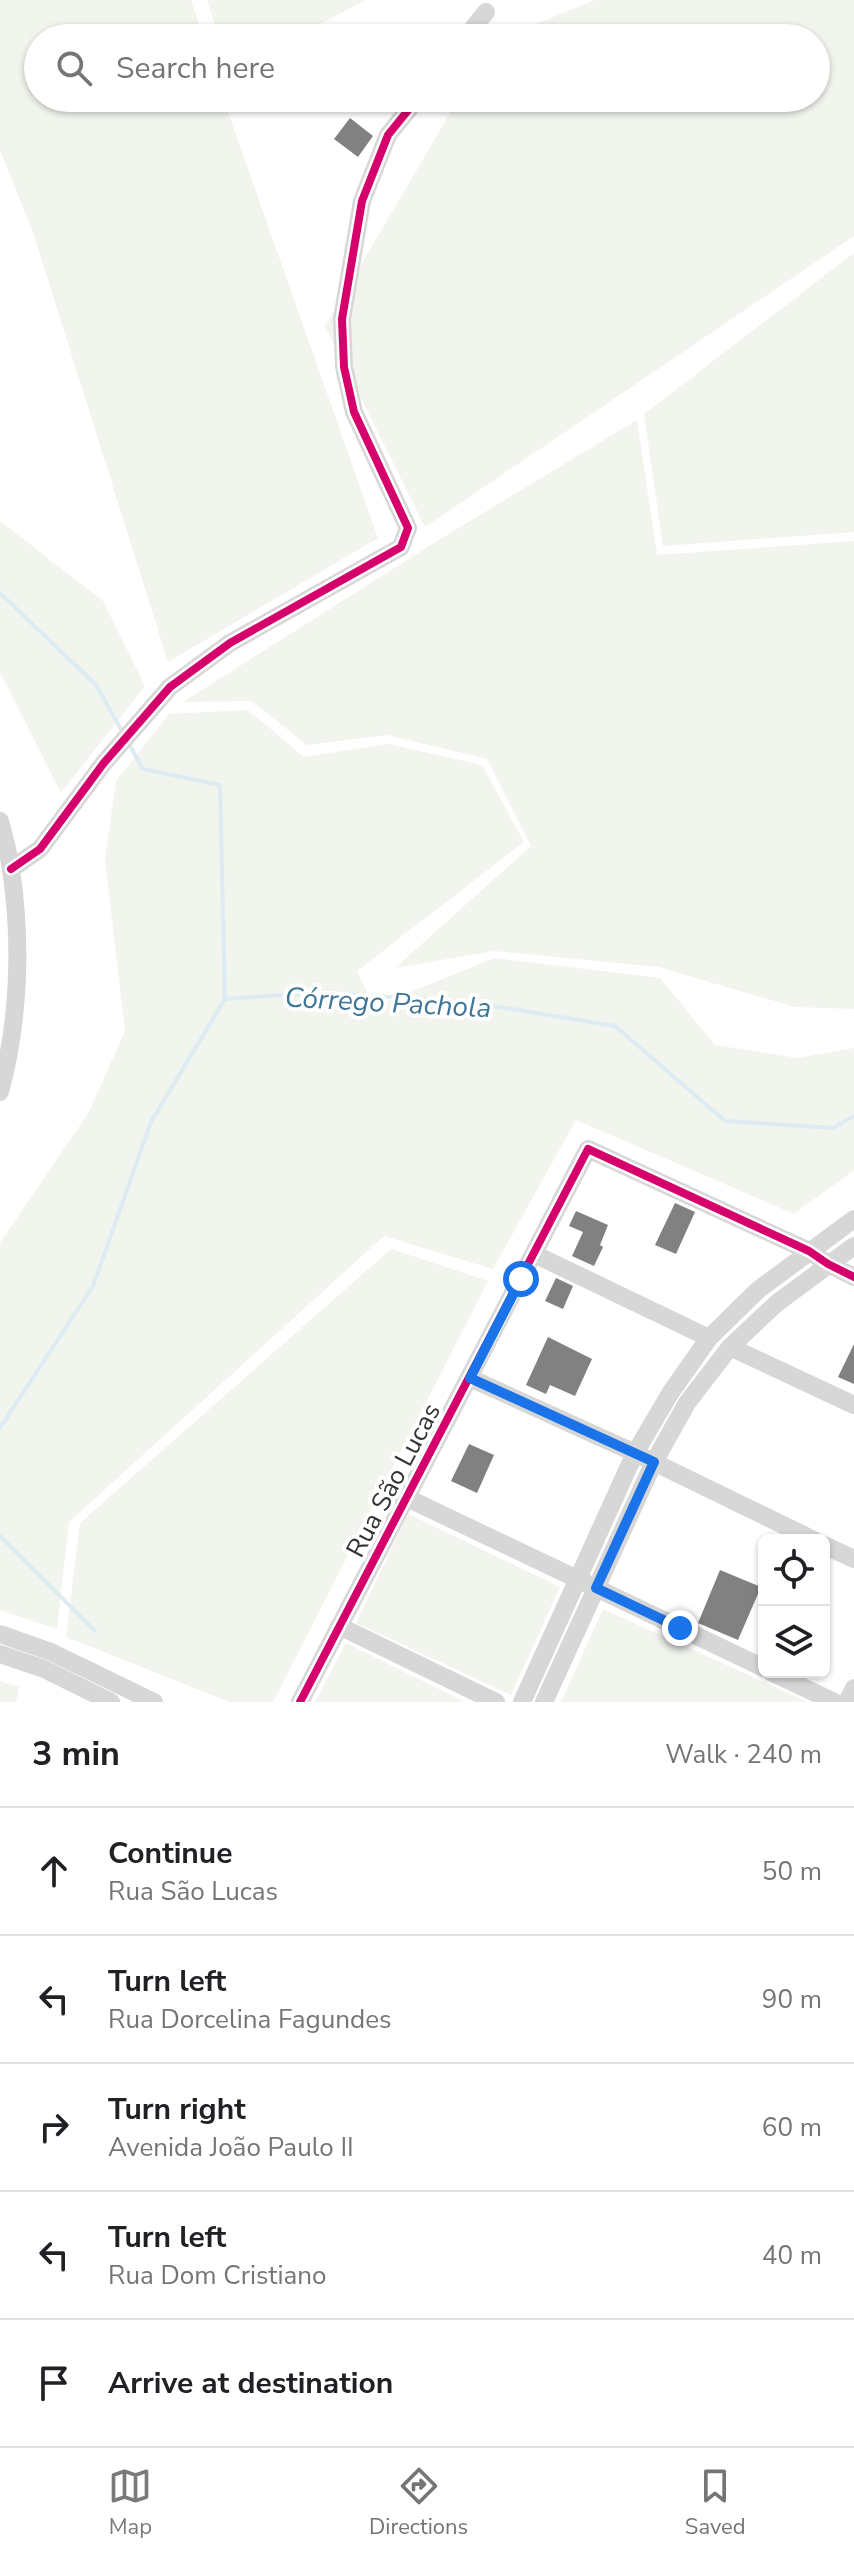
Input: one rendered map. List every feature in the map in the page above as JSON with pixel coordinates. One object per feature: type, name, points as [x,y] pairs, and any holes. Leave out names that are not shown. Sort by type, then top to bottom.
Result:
[{"type":"street","points":[[476,24],[486,12]]},
{"type":"street","points":[[11,869],[40,849],[103,764],[170,687],[230,643],[401,547],[408,528],[354,412],[344,367],[342,319],[362,201],[388,135],[407,112]]},
{"type":"street","points":[[0,821],[11,869],[17,935],[15,1002],[0,1092]]},
{"type":"street","name":"Rua São Lucas","points":[[300,1702],[588,1149],[809,1251]]},
{"type":"street","points":[[522,1702],[635,1453],[671,1392],[709,1338],[758,1290],[854,1219]]},
{"type":"street","points":[[544,1702],[654,1462],[687,1403],[730,1347],[777,1303],[854,1246]]},
{"type":"street","points":[[809,1251],[854,1277]]},
{"type":"street","points":[[534,1254],[709,1338]]},
{"type":"street","points":[[730,1347],[854,1405]]},
{"type":"street","points":[[470,1378],[802,1534]]},
{"type":"street","points":[[405,1497],[758,1665]]},
{"type":"street","points":[[830,1548],[854,1559]]},
{"type":"street","points":[[339,1626],[496,1702]]},
{"type":"street","points":[[0,1634],[51,1652],[154,1702]]},
{"type":"street","points":[[0,1654],[44,1669],[111,1702]]},
{"type":"street","points":[[784,1678],[834,1702]]},
{"type":"street","points":[[847,1702],[854,1688]]},
{"type":"shaded area","points":[[0,0],[191,0],[199,24],[24,24],[24,112],[228,112],[378,538],[168,662],[34,235],[0,150]]},
{"type":"shaded area","points":[[207,0],[366,0],[320,24],[215,24]]},
{"type":"shaded area","points":[[595,0],[854,0],[854,236],[425,527],[325,326],[451,112],[830,112],[830,24],[536,24]]},
{"type":"shaded area","points":[[854,253],[854,532],[663,546],[644,414]]},
{"type":"shaded area","points":[[637,420],[657,555],[854,541],[854,1009],[795,1007],[658,967],[494,951],[395,968],[531,846],[487,759],[387,735],[307,745],[251,701],[183,702],[437,541]]},
{"type":"shaded area","points":[[0,521],[103,601],[145,686],[61,793],[0,672]]},
{"type":"shaded area","points":[[248,710],[304,757],[388,744],[482,765],[524,842],[357,971],[374,1007],[494,958],[660,978],[715,1045],[798,1058],[854,1048],[854,1170],[794,1214],[576,1120],[493,1269],[384,1236],[69,1522],[57,1629],[0,1610],[0,1243],[89,1112],[125,1031],[105,859],[116,781],[169,714]]},
{"type":"shaded area","points":[[391,1249],[488,1281],[273,1702],[229,1702],[66,1637],[80,1523]]},
{"type":"shaded area","points":[[408,1514],[560,1587],[511,1695],[356,1623]]},
{"type":"shaded area","points":[[603,1609],[808,1702],[561,1702]]},
{"type":"shaded area","points":[[346,1643],[465,1702],[315,1702]]},
{"type":"shaded area","points":[[0,1681],[19,1687],[16,1702],[0,1702]]},
{"type":"building","points":[[350,118],[373,136],[358,157],[334,139]]},
{"type":"building","points":[[675,1203],[695,1212],[676,1254],[655,1245]]},
{"type":"building","points":[[576,1211],[608,1225],[594,1266],[572,1256],[583,1232],[569,1226]]},
{"type":"building","points":[[556,1278],[573,1286],[563,1309],[545,1301]]},
{"type":"building","points":[[548,1337],[592,1359],[575,1396],[550,1385],[546,1394],[526,1385]]},
{"type":"building","points":[[854,1344],[854,1384],[838,1377]]},
{"type":"building","points":[[469,1444],[494,1455],[477,1493],[451,1481]]},
{"type":"building","points":[[720,1570],[758,1586],[758,1594],[738,1640],[698,1623]]},
{"type":"waterway","points":[[0,593],[96,685],[123,733]]},
{"type":"waterway","points":[[129,744],[143,769],[220,785],[225,999]]},
{"type":"waterway","name":"Córrego Pachola","points":[[225,999],[312,993],[463,1001],[615,1026],[725,1121],[833,1128],[854,1116]]},
{"type":"waterway","name":"Córrego Pachola","points":[[0,1428],[93,1286],[151,1122],[225,999]]},
{"type":"waterway","name":"Córrego Pachola","points":[[0,1536],[95,1631]]},
{"type":"cycle path","points":[[11,869],[40,849],[103,764],[170,687],[230,643],[401,547],[408,528],[354,412],[344,367],[342,319],[362,201],[388,135],[407,112]]},
{"type":"cycle path","points":[[300,1702],[588,1149],[809,1251],[854,1277]]},
{"type":"route","points":[[521,1279],[470,1378],[654,1462],[596,1588],[680,1628]]}]
